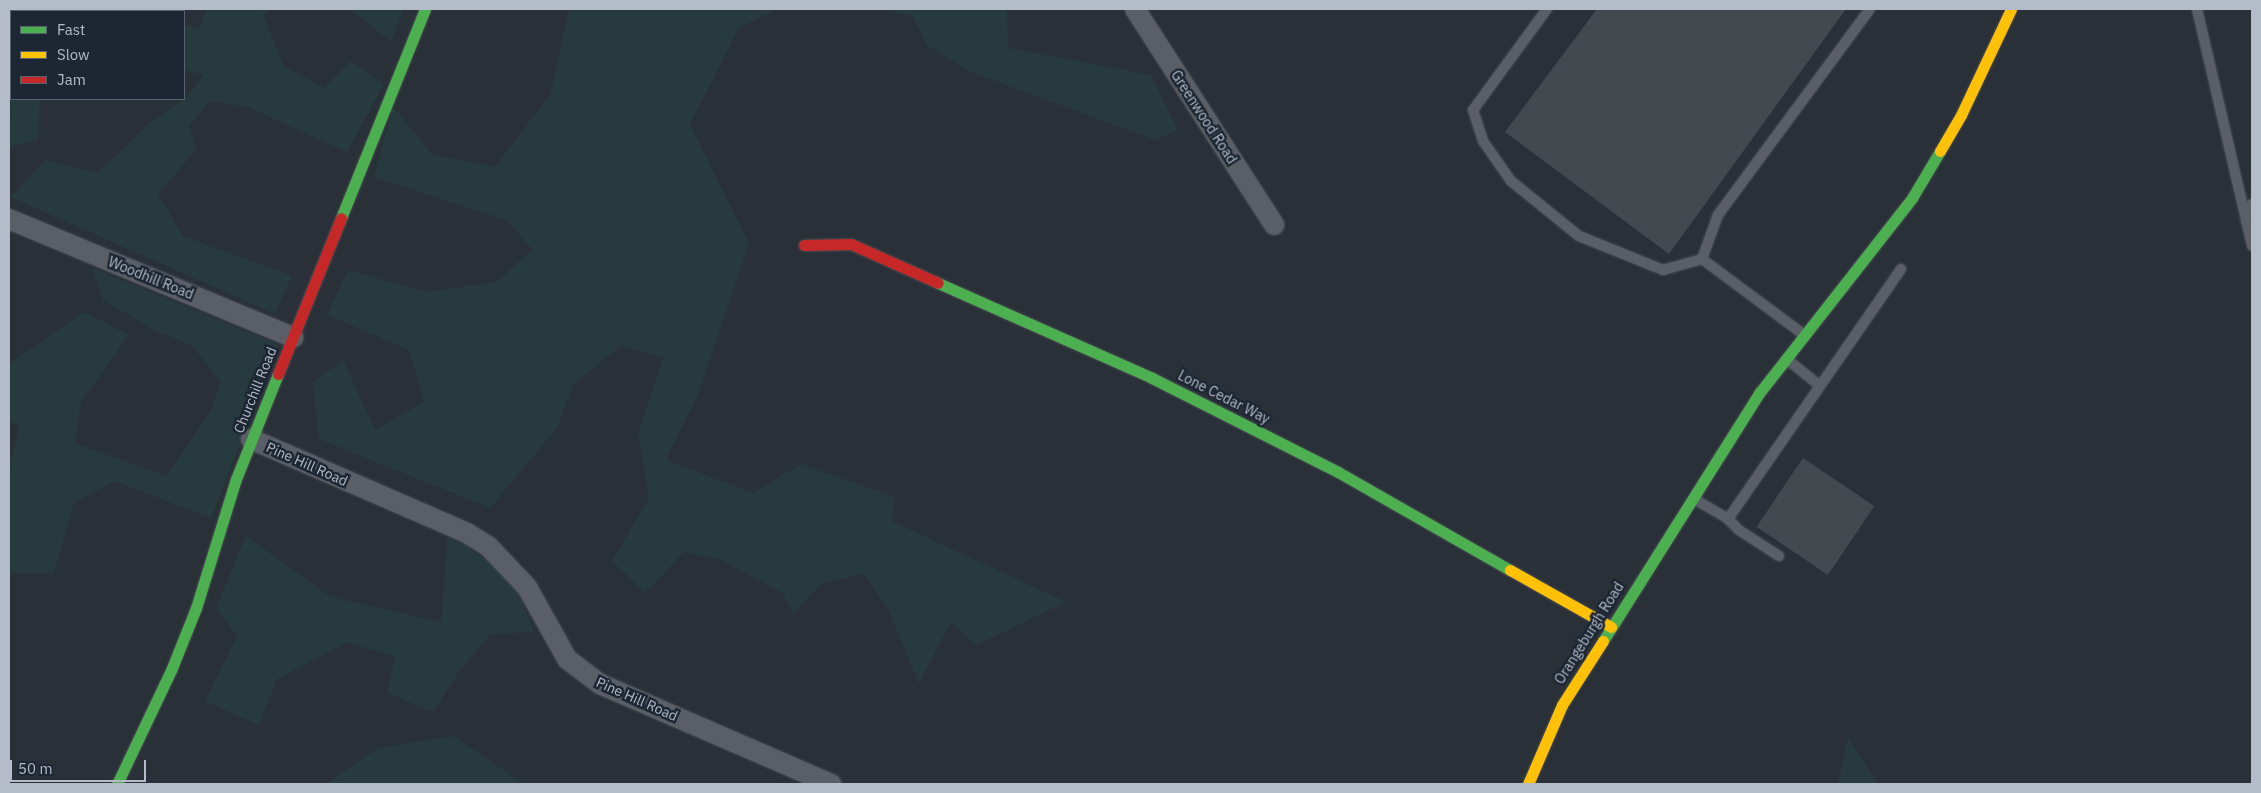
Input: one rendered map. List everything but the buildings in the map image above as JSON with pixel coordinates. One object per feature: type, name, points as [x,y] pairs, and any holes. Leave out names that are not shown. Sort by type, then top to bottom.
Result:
[{"type":"street","name":"Churchill Road","points":[[117,784],[172,668],[196,608],[251,439],[425,9]]},
{"type":"street","name":"Greenwood Road","points":[[1135,9],[1274,225]]},
{"type":"street","name":"Orangeburgh Road","points":[[1528,784],[1562,705],[1689,500],[1785,358],[1912,198],[1960,115],[2010,9]]},
{"type":"street","name":"Woodhill Road","points":[[9,219],[293,337]]},
{"type":"street","name":"Lone Cedar Way","points":[[804,245],[851,244],[1152,378],[1338,472],[1611,627]]},
{"type":"street","name":"Pine Hill Road","points":[[251,439],[467,533],[489,547],[527,587],[567,658],[600,684],[831,784]]},
{"type":"lane","points":[[1546,9],[1473,110],[1483,141],[1511,181],[1579,236],[1663,270],[1702,258]]},
{"type":"lane","points":[[1702,258],[1718,215],[1870,9]]},
{"type":"lane","points":[[2196,9],[2252,246]]},
{"type":"lane","points":[[2246,221],[2252,204]]},
{"type":"lane","points":[[1702,258],[1803,334]]},
{"type":"lane","points":[[1728,519],[1901,269]]},
{"type":"lane","points":[[1785,358],[1820,386]]},
{"type":"lane","points":[[1689,500],[1728,519],[1739,530],[1779,556]]},
{"type":"green space","points":[[37,9],[142,9],[142,10]]},
{"type":"green space","points":[[207,9],[271,9],[263,15],[284,66],[324,88],[351,61],[384,84],[347,152],[248,107],[210,101],[189,126],[197,149],[158,194],[183,236],[292,276],[275,314],[11,197],[45,160],[98,173],[147,125],[182,100],[185,100],[204,75],[185,70],[185,24],[199,29]]},
{"type":"green space","points":[[349,9],[404,9],[391,41]]},
{"type":"green space","points":[[569,9],[778,9],[739,28],[690,124],[749,243],[699,392],[666,460],[753,493],[801,464],[895,497],[892,521],[1066,602],[976,645],[951,622],[919,684],[888,609],[864,574],[821,583],[793,615],[783,593],[719,559],[684,552],[645,593],[612,561],[649,498],[638,432],[664,358],[621,345],[573,385],[557,428],[490,508],[319,439],[313,382],[343,360],[375,430],[424,402],[409,350],[327,315],[348,270],[426,292],[497,282],[532,249],[506,220],[374,177],[393,107],[433,155],[495,167],[551,93]]},
{"type":"green space","points":[[882,9],[1007,9],[1008,48],[1151,75],[1178,130],[1155,140],[969,71],[927,45],[913,17]]},
{"type":"green space","points":[[11,100],[40,100],[38,141],[9,146]]},
{"type":"green space","points":[[92,268],[279,345],[211,518],[115,481],[74,503],[54,573],[9,573],[9,470],[20,425],[9,422],[9,364],[84,312],[129,335],[81,402],[75,443],[166,476],[211,410],[221,382],[191,345],[154,330],[103,300]]},
{"type":"green space","points":[[448,533],[514,580],[534,632],[491,634],[460,670],[433,712],[387,693],[395,657],[348,642],[277,679],[259,725],[205,701],[237,636],[216,608],[246,536],[331,597],[441,622]]},
{"type":"green space","points":[[453,736],[524,784],[325,784],[378,748]]},
{"type":"green space","points":[[1848,737],[1878,784],[1838,784]]},
{"type":"traffic: fast","points":[[341,218],[425,9]]},
{"type":"traffic: fast","points":[[1603,641],[1760,392],[1912,198],[1940,151]]},
{"type":"traffic: fast","points":[[938,283],[1152,378],[1338,472],[1510,570]]},
{"type":"traffic: fast","points":[[117,784],[172,668],[196,608],[236,479],[278,374]]},
{"type":"traffic: slow","points":[[1940,151],[1961,115],[2011,9]]},
{"type":"traffic: slow","points":[[1510,570],[1611,627]]},
{"type":"traffic: slow","points":[[1528,784],[1562,705],[1603,641]]},
{"type":"traffic: jam","points":[[278,374],[341,218]]},
{"type":"traffic: jam","points":[[804,245],[851,244],[938,283]]}]
